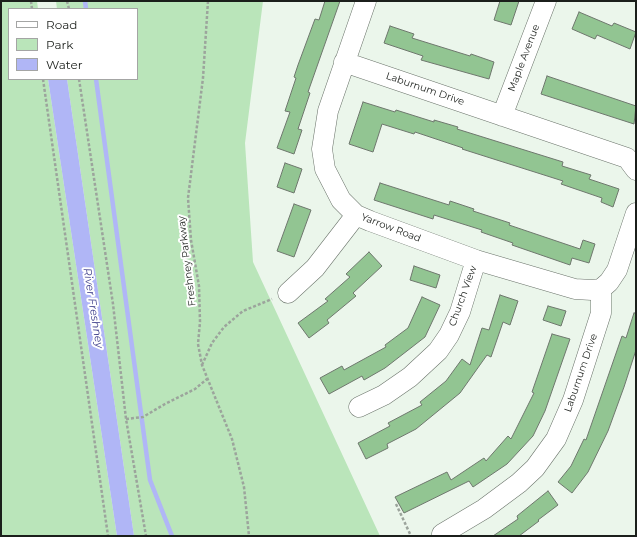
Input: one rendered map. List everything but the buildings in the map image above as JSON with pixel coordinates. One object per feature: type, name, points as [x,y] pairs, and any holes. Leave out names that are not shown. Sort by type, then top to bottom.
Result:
[{"type":"street","name":"Yarrow Road","points":[[366,1],[328,111],[322,149],[325,170],[341,200],[356,215],[476,260],[575,289],[601,289]]},
{"type":"street","name":"Maple Avenue","points":[[502,116],[546,1]]},
{"type":"street","name":"Laburnum Drive","points":[[344,62],[627,158],[636,170]]},
{"type":"street","points":[[601,289],[609,282],[617,270],[636,213]]},
{"type":"street","points":[[288,293],[315,268],[356,215]]},
{"type":"street","name":"Church View","points":[[358,407],[384,395],[410,377],[438,351],[449,335],[460,312],[476,260]]},
{"type":"street","name":"Laburnum Drive","points":[[442,534],[484,509],[519,483],[535,468],[556,439],[573,400],[601,313],[601,289]]},
{"type":"path","name":"Freshney Parkway","points":[[208,1],[203,78],[188,198],[191,240],[199,286],[200,322],[198,344],[202,365],[232,439],[244,488],[249,536]]},
{"type":"path","points":[[42,80],[108,536]]},
{"type":"path","points":[[79,80],[113,304],[126,418],[146,536]]},
{"type":"path","points":[[202,365],[212,343],[224,327],[243,311],[288,293]]},
{"type":"path","points":[[126,418],[142,418],[164,404],[195,389],[207,378]]},
{"type":"path","points":[[396,504],[411,536]]},
{"type":"green space","points":[[1,1],[37,1],[38,8],[8,8],[8,80],[48,80],[117,536],[1,536]]},
{"type":"green space","points":[[56,1],[263,1],[245,143],[253,262],[380,536],[134,536],[67,80],[138,80],[138,8],[57,8]]},
{"type":"water","name":"River Freshney","points":[[48,80],[67,80],[134,536],[117,536]]},
{"type":"waterway","points":[[85,1],[86,8]]},
{"type":"waterway","points":[[96,80],[150,480],[172,536]]}]
